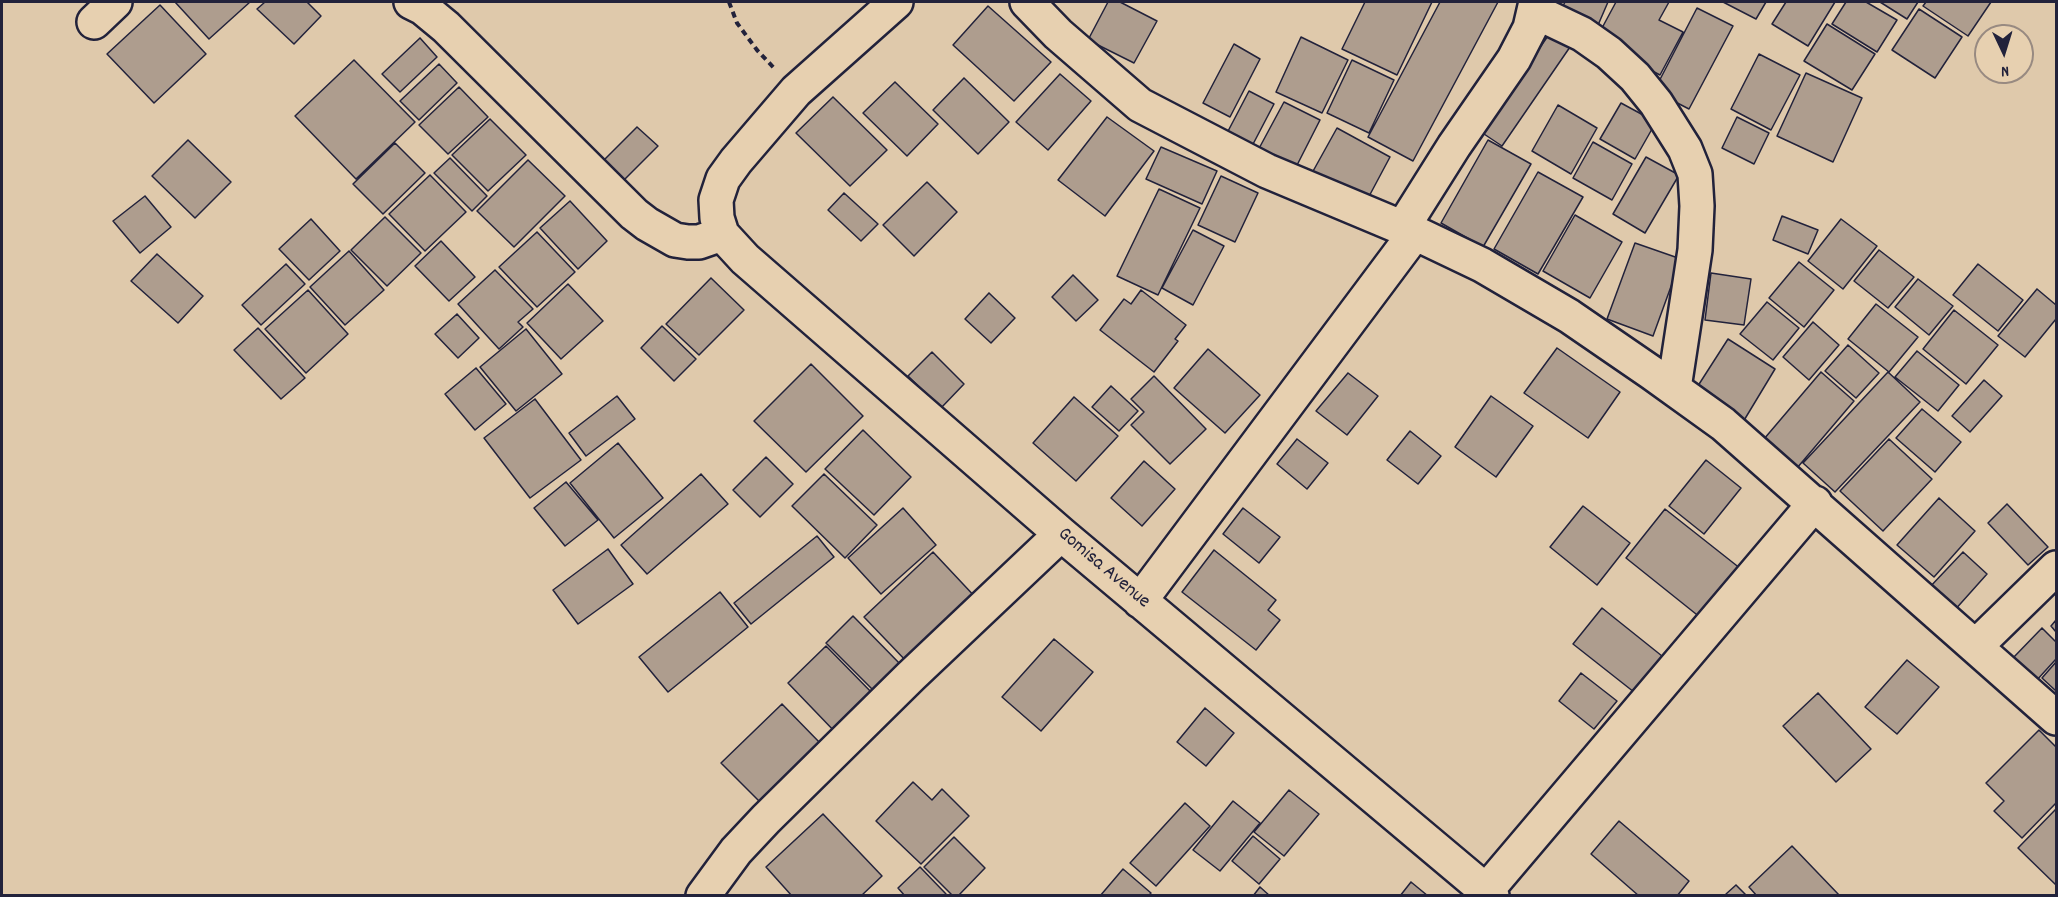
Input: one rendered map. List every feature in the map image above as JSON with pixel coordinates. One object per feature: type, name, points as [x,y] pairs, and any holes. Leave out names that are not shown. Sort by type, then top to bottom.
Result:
[{"type":"street","points":[[411,2],[423,8],[446,27],[634,214],[675,240],[688,242],[699,242],[722,234],[717,218],[716,200],[723,179],[796,91],[896,2]]},
{"type":"street","points":[[1027,2],[1058,34],[1140,105],[1267,171],[1409,230],[1482,265],[1569,316],[1674,388],[1723,423],[2056,718]]},
{"type":"street","points":[[1140,601],[1409,230],[1454,146],[1514,59],[1530,28],[1535,6],[1609,53],[1635,77],[1656,103],[1684,149],[1695,174],[1697,206],[1695,250],[1674,388]]},
{"type":"street","name":"Gomisa Avenue","points":[[722,234],[745,259],[1061,534],[1489,893]]},
{"type":"street","points":[[1489,893],[1815,503]]},
{"type":"street","points":[[702,896],[736,851],[766,819],[919,668],[1061,534]]},
{"type":"street","points":[[1976,646],[2056,568]]},
{"type":"path","points":[[729,2],[737,22],[757,50],[796,91]]},
{"type":"building","points":[[175,2],[250,2],[209,39]]},
{"type":"building","points":[[265,2],[307,2],[321,16],[294,44],[257,9]]},
{"type":"building","points":[[1108,2],[1120,2],[1157,21],[1134,63],[1088,40]]},
{"type":"building","points":[[1365,2],[1432,2],[1397,75],[1342,49]]},
{"type":"building","points":[[1440,2],[1498,2],[1413,161],[1368,137]]},
{"type":"building","points":[[1565,2],[1608,2],[1595,32],[1558,16]]},
{"type":"building","points":[[1616,2],[1669,2],[1659,20],[1683,32],[1660,75],[1595,41]]},
{"type":"building","points":[[1723,2],[1766,2],[1756,19]]},
{"type":"building","points":[[1786,2],[1835,2],[1808,46],[1772,24]]},
{"type":"building","points":[[1846,2],[1866,2],[1897,20],[1877,52],[1832,24]]},
{"type":"building","points":[[1880,2],[1918,2],[1907,19]]},
{"type":"building","points":[[1926,2],[1991,2],[1968,36],[1923,6]]},
{"type":"building","points":[[160,5],[206,54],[154,103],[107,54]]},
{"type":"building","points":[[988,6],[1051,62],[1014,101],[953,45]]},
{"type":"building","points":[[1697,8],[1733,26],[1689,109],[1654,91]]},
{"type":"building","points":[[1919,9],[1962,37],[1935,78],[1892,50]]},
{"type":"building","points":[[1827,24],[1875,54],[1852,90],[1804,61]]},
{"type":"building","points":[[1550,33],[1570,47],[1502,146],[1481,132]]},
{"type":"building","points":[[1301,37],[1348,60],[1322,113],[1276,92]]},
{"type":"building","points":[[420,38],[437,57],[400,92],[382,74]]},
{"type":"building","points":[[1234,44],[1260,59],[1230,117],[1203,103]]},
{"type":"building","points":[[1759,54],[1800,75],[1771,130],[1731,109]]},
{"type":"building","points":[[354,60],[415,122],[356,179],[295,116]]},
{"type":"building","points":[[1352,60],[1394,80],[1369,133],[1327,113]]},
{"type":"building","points":[[439,64],[457,83],[419,120],[400,101]]},
{"type":"building","points":[[1806,73],[1862,98],[1833,162],[1777,136]]},
{"type":"building","points":[[1060,74],[1091,101],[1048,150],[1016,122]]},
{"type":"building","points":[[964,78],[1009,122],[978,154],[933,110]]},
{"type":"building","points":[[895,82],[938,124],[907,156],[863,113]]},
{"type":"building","points":[[459,87],[488,117],[448,154],[419,125]]},
{"type":"building","points":[[1249,91],[1274,104],[1251,148],[1226,135]]},
{"type":"building","points":[[833,97],[887,150],[850,186],[796,133]]},
{"type":"building","points":[[1284,102],[1320,120],[1293,173],[1256,154]]},
{"type":"building","points":[[1621,103],[1656,122],[1635,159],[1600,139]]},
{"type":"building","points":[[1558,105],[1597,128],[1571,174],[1532,151]]},
{"type":"building","points":[[1107,117],[1154,151],[1105,216],[1058,180]]},
{"type":"building","points":[[1737,117],[1769,133],[1754,164],[1722,148]]},
{"type":"building","points":[[490,119],[526,155],[488,191],[452,155]]},
{"type":"building","points":[[637,127],[658,146],[616,188],[596,168]]},
{"type":"building","points":[[1337,128],[1390,157],[1366,202],[1312,173]]},
{"type":"building","points":[[188,140],[231,182],[195,218],[152,176]]},
{"type":"building","points":[[1488,140],[1531,164],[1483,247],[1441,223]]},
{"type":"building","points":[[1593,142],[1632,164],[1612,200],[1573,178]]},
{"type":"building","points":[[395,143],[425,173],[383,214],[353,184]]},
{"type":"building","points":[[1161,147],[1217,171],[1202,204],[1146,179]]},
{"type":"building","points":[[1646,157],[1679,175],[1645,233],[1613,214]]},
{"type":"building","points":[[450,158],[487,196],[472,211],[434,173]]},
{"type":"building","points":[[528,160],[565,196],[514,247],[477,211]]},
{"type":"building","points":[[1538,172],[1583,197],[1538,274],[1494,249]]},
{"type":"building","points":[[430,175],[466,212],[425,251],[389,214]]},
{"type":"building","points":[[1221,176],[1258,193],[1235,242],[1198,225]]},
{"type":"building","points":[[927,182],[957,212],[914,256],[883,225]]},
{"type":"building","points":[[1159,189],[1200,208],[1158,295],[1117,276]]},
{"type":"building","points":[[844,193],[878,224],[861,241],[828,210]]},
{"type":"building","points":[[145,196],[171,227],[140,253],[113,221]]},
{"type":"building","points":[[570,201],[607,241],[578,269],[540,228]]},
{"type":"building","points":[[1575,215],[1622,242],[1590,298],[1543,271]]},
{"type":"building","points":[[1782,216],[1818,230],[1808,254],[1773,240]]},
{"type":"building","points":[[385,217],[421,253],[387,286],[351,250]]},
{"type":"building","points":[[311,219],[340,251],[309,280],[279,249]]},
{"type":"building","points":[[1841,219],[1877,246],[1843,289],[1808,261]]},
{"type":"building","points":[[1193,230],[1224,246],[1193,305],[1162,288]]},
{"type":"building","points":[[537,232],[575,272],[537,307],[499,267]]},
{"type":"building","points":[[441,241],[475,277],[449,301],[415,266]]},
{"type":"building","points":[[1635,243],[1681,259],[1653,336],[1607,319]]},
{"type":"building","points":[[1879,250],[1914,277],[1888,308],[1854,281]]},
{"type":"building","points":[[349,251],[384,290],[345,325],[310,287]]},
{"type":"building","points":[[157,254],[203,296],[178,323],[131,281]]},
{"type":"building","points":[[1799,262],[1834,290],[1804,327],[1769,298]]},
{"type":"building","points":[[286,264],[305,284],[261,325],[242,305]]},
{"type":"building","points":[[1978,264],[2023,300],[1998,331],[1953,295]]},
{"type":"building","points":[[495,270],[533,309],[518,322],[523,327],[499,349],[458,304]]},
{"type":"building","points":[[1711,273],[1751,279],[1744,325],[1705,320]]},
{"type":"building","points":[[1073,275],[1098,300],[1076,321],[1052,297]]},
{"type":"building","points":[[711,278],[744,310],[699,355],[666,324]]},
{"type":"building","points":[[1918,279],[1953,306],[1929,335],[1895,307]]},
{"type":"building","points":[[568,284],[603,321],[561,359],[527,323]]},
{"type":"building","points":[[2037,289],[2056,305],[2056,319],[2025,357],[1998,336]]},
{"type":"building","points":[[308,290],[348,334],[306,373],[265,329]]},
{"type":"building","points":[[1141,290],[1186,325],[1175,339],[1178,341],[1154,372],[1100,330],[1124,299],[1131,304]]},
{"type":"building","points":[[989,293],[1015,318],[991,343],[965,319]]},
{"type":"building","points":[[1767,302],[1799,328],[1773,360],[1740,334]]},
{"type":"building","points":[[1876,304],[1918,337],[1889,372],[1848,339]]},
{"type":"building","points":[[1954,310],[1998,345],[1966,384],[1923,349]]},
{"type":"building","points":[[457,314],[479,338],[458,358],[435,334]]},
{"type":"building","points":[[1813,322],[1839,345],[1809,380],[1783,357]]},
{"type":"building","points":[[662,326],[696,359],[674,381],[641,348]]},
{"type":"building","points":[[258,328],[305,378],[281,399],[234,350]]},
{"type":"building","points":[[526,329],[562,374],[516,411],[480,367]]},
{"type":"building","points":[[1728,339],[1775,369],[1743,422],[1694,392]]},
{"type":"building","points":[[1848,345],[1879,373],[1856,398],[1825,371]]},
{"type":"building","points":[[1557,348],[1620,392],[1588,438],[1524,393]]},
{"type":"building","points":[[1208,349],[1260,395],[1225,433],[1174,388]]},
{"type":"building","points":[[1917,351],[1959,385],[1938,411],[1895,377]]},
{"type":"building","points":[[932,352],[964,384],[941,408],[908,376]]},
{"type":"building","points":[[811,364],[863,416],[806,472],[754,421]]},
{"type":"building","points":[[476,368],[506,404],[475,430],[445,394]]},
{"type":"building","points":[[1821,372],[1854,401],[1797,468],[1764,439]]},
{"type":"building","points":[[1888,372],[1920,402],[1835,492],[1803,463]]},
{"type":"building","points":[[1348,373],[1378,396],[1347,435],[1316,411]]},
{"type":"building","points":[[1154,376],[1206,429],[1170,464],[1131,425],[1144,412],[1131,399]]},
{"type":"building","points":[[1984,380],[2002,396],[1970,432],[1952,416]]},
{"type":"building","points":[[1111,386],[1138,411],[1119,431],[1092,407]]},
{"type":"building","points":[[617,396],[635,419],[586,456],[569,433]]},
{"type":"building","points":[[1491,396],[1533,426],[1496,477],[1455,447]]},
{"type":"building","points":[[1074,397],[1118,436],[1076,481],[1033,443]]},
{"type":"building","points":[[535,399],[581,460],[530,498],[484,438]]},
{"type":"building","points":[[1922,409],[1961,442],[1935,472],[1896,438]]},
{"type":"building","points":[[863,430],[911,477],[874,515],[825,469]]},
{"type":"building","points":[[1410,431],[1441,456],[1418,484],[1387,460]]},
{"type":"building","points":[[1297,439],[1328,463],[1307,489],[1277,464]]},
{"type":"building","points":[[1889,439],[1932,479],[1883,531],[1840,491]]},
{"type":"building","points":[[618,443],[663,498],[614,538],[570,483]]},
{"type":"building","points":[[766,457],[793,484],[760,517],[733,490]]},
{"type":"building","points":[[1706,460],[1741,488],[1704,534],[1669,506]]},
{"type":"building","points":[[1144,461],[1175,489],[1142,526],[1111,498]]},
{"type":"building","points":[[701,474],[728,504],[647,574],[621,545]]},
{"type":"building","points":[[824,474],[877,525],[845,558],[792,506]]},
{"type":"building","points":[[566,482],[598,520],[565,546],[534,508]]},
{"type":"building","points":[[1939,498],[1975,531],[1934,577],[1897,545]]},
{"type":"building","points":[[2007,504],[2048,547],[2028,565],[1988,523]]},
{"type":"building","points":[[1583,506],[1630,543],[1597,585],[1550,547]]},
{"type":"building","points":[[903,508],[936,545],[881,594],[848,558]]},
{"type":"building","points":[[1243,508],[1280,537],[1259,563],[1223,534]]},
{"type":"building","points":[[1665,509],[1741,569],[1701,618],[1626,558]]},
{"type":"building","points":[[817,536],[834,557],[751,624],[734,603]]},
{"type":"building","points":[[608,549],[633,584],[578,624],[553,590]]},
{"type":"building","points":[[1214,550],[1276,600],[1268,610],[1280,620],[1256,650],[1182,592]]},
{"type":"building","points":[[933,552],[978,600],[909,664],[864,617]]},
{"type":"building","points":[[1963,552],[1987,574],[1953,612],[1928,589]]},
{"type":"building","points":[[720,592],[748,627],[668,692],[639,657]]},
{"type":"building","points":[[1602,608],[1667,660],[1639,696],[1573,644]]},
{"type":"building","points":[[853,616],[903,667],[876,693],[826,643]]},
{"type":"building","points":[[2056,620],[2056,632],[2051,626]]},
{"type":"building","points":[[2042,628],[2056,642],[2056,659],[2036,681],[2012,659]]},
{"type":"building","points":[[1054,639],[1093,672],[1041,731],[1002,697]]},
{"type":"building","points":[[826,646],[876,697],[838,735],[788,683]]},
{"type":"building","points":[[1907,660],[1939,687],[1897,734],[1865,707]]},
{"type":"building","points":[[2056,662],[2056,691],[2042,678]]},
{"type":"building","points":[[1581,673],[1617,701],[1594,729],[1559,701]]},
{"type":"building","points":[[1818,693],[1871,749],[1836,782],[1783,726]]},
{"type":"building","points":[[782,704],[822,745],[762,804],[721,763]]},
{"type":"building","points":[[1205,708],[1234,733],[1206,766],[1177,742]]},
{"type":"building","points":[[2039,730],[2056,747],[2056,803],[2022,838],[1994,811],[2004,801],[1986,783]]},
{"type":"building","points":[[913,782],[932,800],[942,789],[969,816],[921,864],[876,821]]},
{"type":"building","points":[[1289,790],[1319,814],[1284,856],[1254,832]]},
{"type":"building","points":[[1233,801],[1260,823],[1220,871],[1193,850]]},
{"type":"building","points":[[1185,803],[1210,826],[1156,886],[1130,863]]},
{"type":"building","points":[[2056,809],[2056,885],[2018,848]]},
{"type":"building","points":[[823,814],[882,876],[861,896],[792,896],[766,867]]},
{"type":"building","points":[[1619,821],[1689,881],[1677,896],[1639,896],[1591,854]]},
{"type":"building","points":[[1253,836],[1280,859],[1259,884],[1232,861]]},
{"type":"building","points":[[954,837],[985,868],[958,896],[953,896],[924,867]]},
{"type":"building","points":[[1792,846],[1840,896],[1757,896],[1749,887]]},
{"type":"building","points":[[920,867],[946,894],[945,896],[905,896],[898,888]]},
{"type":"building","points":[[1123,869],[1151,893],[1148,896],[1100,896]]},
{"type":"building","points":[[1411,882],[1428,896],[1400,896]]},
{"type":"building","points":[[1736,885],[1747,896],[1727,896],[1726,894]]},
{"type":"building","points":[[1260,887],[1270,896],[1253,896]]}]
